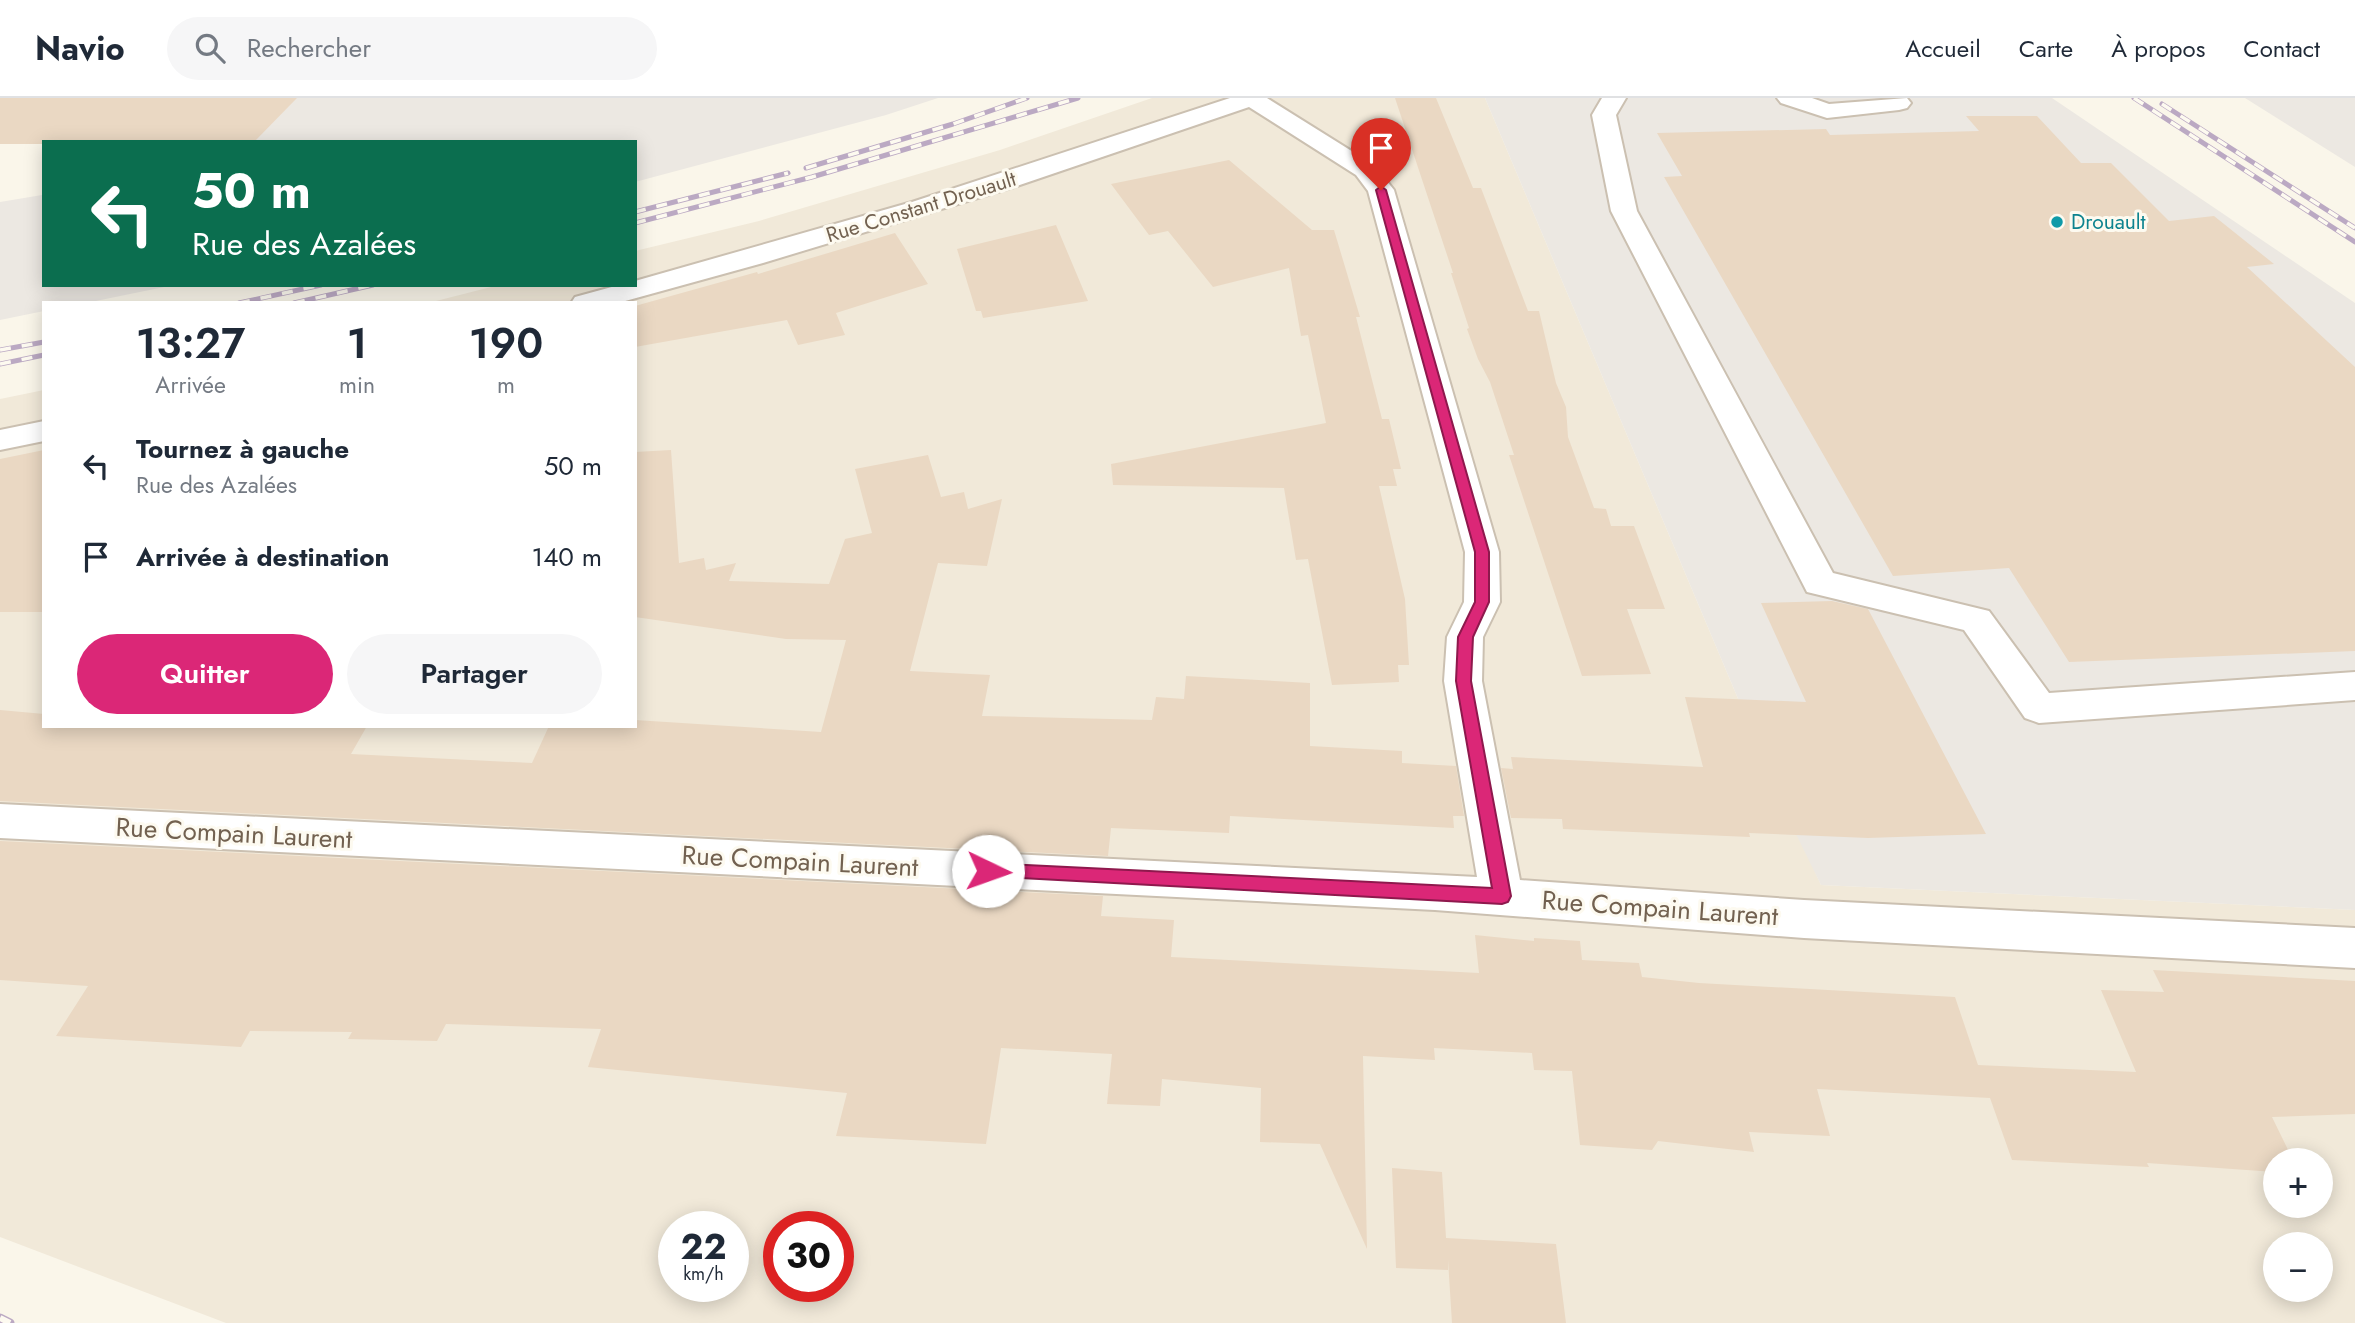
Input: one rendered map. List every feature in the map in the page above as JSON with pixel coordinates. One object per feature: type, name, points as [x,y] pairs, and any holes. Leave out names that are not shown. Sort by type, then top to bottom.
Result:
[{"type":"street","points":[[1253,98],[1365,170],[1381,190],[1482,552],[1482,602],[1465,637],[1464,681],[1502,896]]},
{"type":"street","name":"Rue Constant Drouault","points":[[593,301],[739,262],[947,200],[1253,98]]},
{"type":"street","points":[[1614,98],[1604,115],[1624,211],[1820,583],[1976,620],[2039,708],[2355,687]]},
{"type":"street","points":[[1789,98],[1827,111],[1899,103],[1895,98]]},
{"type":"street","points":[[0,440],[42,431]]},
{"type":"street","name":"Rue Compain Laurent","points":[[0,821],[1502,896],[1804,919],[2355,948]]},
{"type":"shaded area","points":[[0,98],[938,98],[886,115],[637,181],[637,140],[42,140]]},
{"type":"shaded area","points":[[1152,98],[1485,98],[1747,720],[1821,885],[2355,910],[2355,1323],[226,1323],[0,1237],[0,399],[42,390],[42,728],[637,728],[637,301],[436,301],[491,287],[637,287],[637,251],[759,221],[1000,150]]},
{"type":"shaded area","points":[[1485,98],[2052,98],[2355,303],[2355,910],[1821,885],[1747,720]]},
{"type":"shaded area","points":[[2245,98],[2355,98],[2355,167]]},
{"type":"shaded area","points":[[42,195],[42,287],[164,287],[96,301],[42,301],[42,311],[0,320],[0,202]]},
{"type":"building","points":[[0,98],[297,98],[256,140],[42,140],[42,144],[0,144]]},
{"type":"building","points":[[1395,98],[1436,98],[1473,188],[1481,188],[1528,311],[1539,311],[1556,383],[1566,407],[1568,437],[1594,508],[1606,509],[1611,526],[1634,526],[1665,609],[1627,609],[1651,674],[1582,676],[1509,455],[1514,455],[1490,382],[1467,329],[1469,328],[1453,273]]},
{"type":"building","points":[[1966,116],[2037,116],[2081,163],[2111,163],[2169,221],[2214,216],[2274,264],[2247,267],[2355,367],[2355,651],[2069,662],[2009,568],[1893,576],[1664,177],[1682,176],[1657,133],[1826,129],[1830,135],[1979,131]]},
{"type":"building","points":[[1229,160],[1312,230],[1334,230],[1360,317],[1356,317],[1382,419],[1389,419],[1401,469],[1393,469],[1397,486],[1379,486],[1405,599],[1409,665],[1398,665],[1399,682],[1332,685],[1308,559],[1296,560],[1284,488],[1113,485],[1111,464],[1326,423],[1308,335],[1301,336],[1289,268],[1213,287],[1168,231],[1149,235],[1111,184]]},
{"type":"building","points":[[1056,225],[1088,301],[983,318],[981,311],[976,311],[957,249]]},
{"type":"building","points":[[895,233],[928,284],[836,313],[845,335],[798,345],[787,320],[637,347],[637,305],[757,272],[758,274]]},
{"type":"building","points":[[42,450],[42,612],[0,612],[0,459]]},
{"type":"building","points":[[671,450],[679,563],[704,558],[706,570],[736,563],[729,581],[829,584],[845,539],[872,533],[855,469],[928,455],[941,497],[964,492],[968,509],[1002,499],[987,566],[938,563],[910,671],[990,675],[982,716],[1152,720],[1156,697],[1184,699],[1186,676],[1310,683],[1310,746],[1402,751],[1402,763],[1456,766],[1464,816],[1453,816],[1454,828],[1230,816],[1229,833],[1111,828],[1108,856],[0,801],[0,710],[42,714],[42,728],[366,728],[351,754],[532,763],[548,728],[637,728],[637,720],[821,732],[846,640],[786,639],[637,617],[637,452]]},
{"type":"building","points":[[1832,601],[1868,609],[1986,834],[1868,838],[1749,833],[1750,837],[1563,829],[1562,819],[1511,818],[1501,768],[1513,769],[1511,757],[1703,767],[1685,697],[1806,702],[1761,603]]},
{"type":"building","points":[[0,841],[1103,896],[1101,916],[1174,920],[1171,957],[1479,973],[1475,935],[1534,941],[1534,938],[1580,941],[1582,960],[1639,963],[1642,977],[1699,983],[1955,997],[1978,1065],[2136,1072],[2101,990],[2164,992],[2153,970],[2355,981],[2355,1114],[2272,1117],[2287,1148],[2263,1148],[2263,1171],[2147,1163],[2149,1167],[2012,1160],[1984,1081],[1990,1098],[1817,1089],[1830,1136],[1749,1132],[1754,1152],[1658,1141],[1652,1150],[1580,1145],[1572,1071],[1534,1070],[1532,1053],[1434,1048],[1435,1060],[1363,1056],[1367,1249],[1320,1144],[1260,1142],[1261,1088],[1162,1079],[1160,1106],[1107,1104],[1112,1054],[1001,1048],[986,1144],[836,1136],[847,1093],[588,1067],[601,1029],[446,1024],[437,1041],[348,1039],[352,1032],[250,1031],[241,1047],[56,1036],[88,986],[0,980]]},
{"type":"building","points":[[1392,1168],[1442,1172],[1446,1238],[1556,1244],[1566,1323],[1452,1323],[1448,1260],[1448,1270],[1396,1268]]},
{"type":"railway","points":[[806,168],[953,124],[1027,98]]},
{"type":"railway","points":[[637,222],[812,177],[1078,98]]},
{"type":"railway","points":[[2134,98],[2355,242]]},
{"type":"railway","points":[[2162,104],[2355,228]]},
{"type":"railway","points":[[637,211],[788,173]]},
{"type":"railway","points":[[248,301],[312,287]]},
{"type":"railway","points":[[303,301],[364,287]]},
{"type":"railway","points":[[0,350],[42,342]]},
{"type":"railway","points":[[0,364],[42,355]]},
{"type":"railway","points":[[0,1318],[10,1323]]},
{"type":"place","name":"Drouault","points":[[2057,222]]},
{"type":"route","points":[[988,871],[1502,896],[1464,681],[1465,637],[1482,602],[1482,552],[1381,190]]}]
